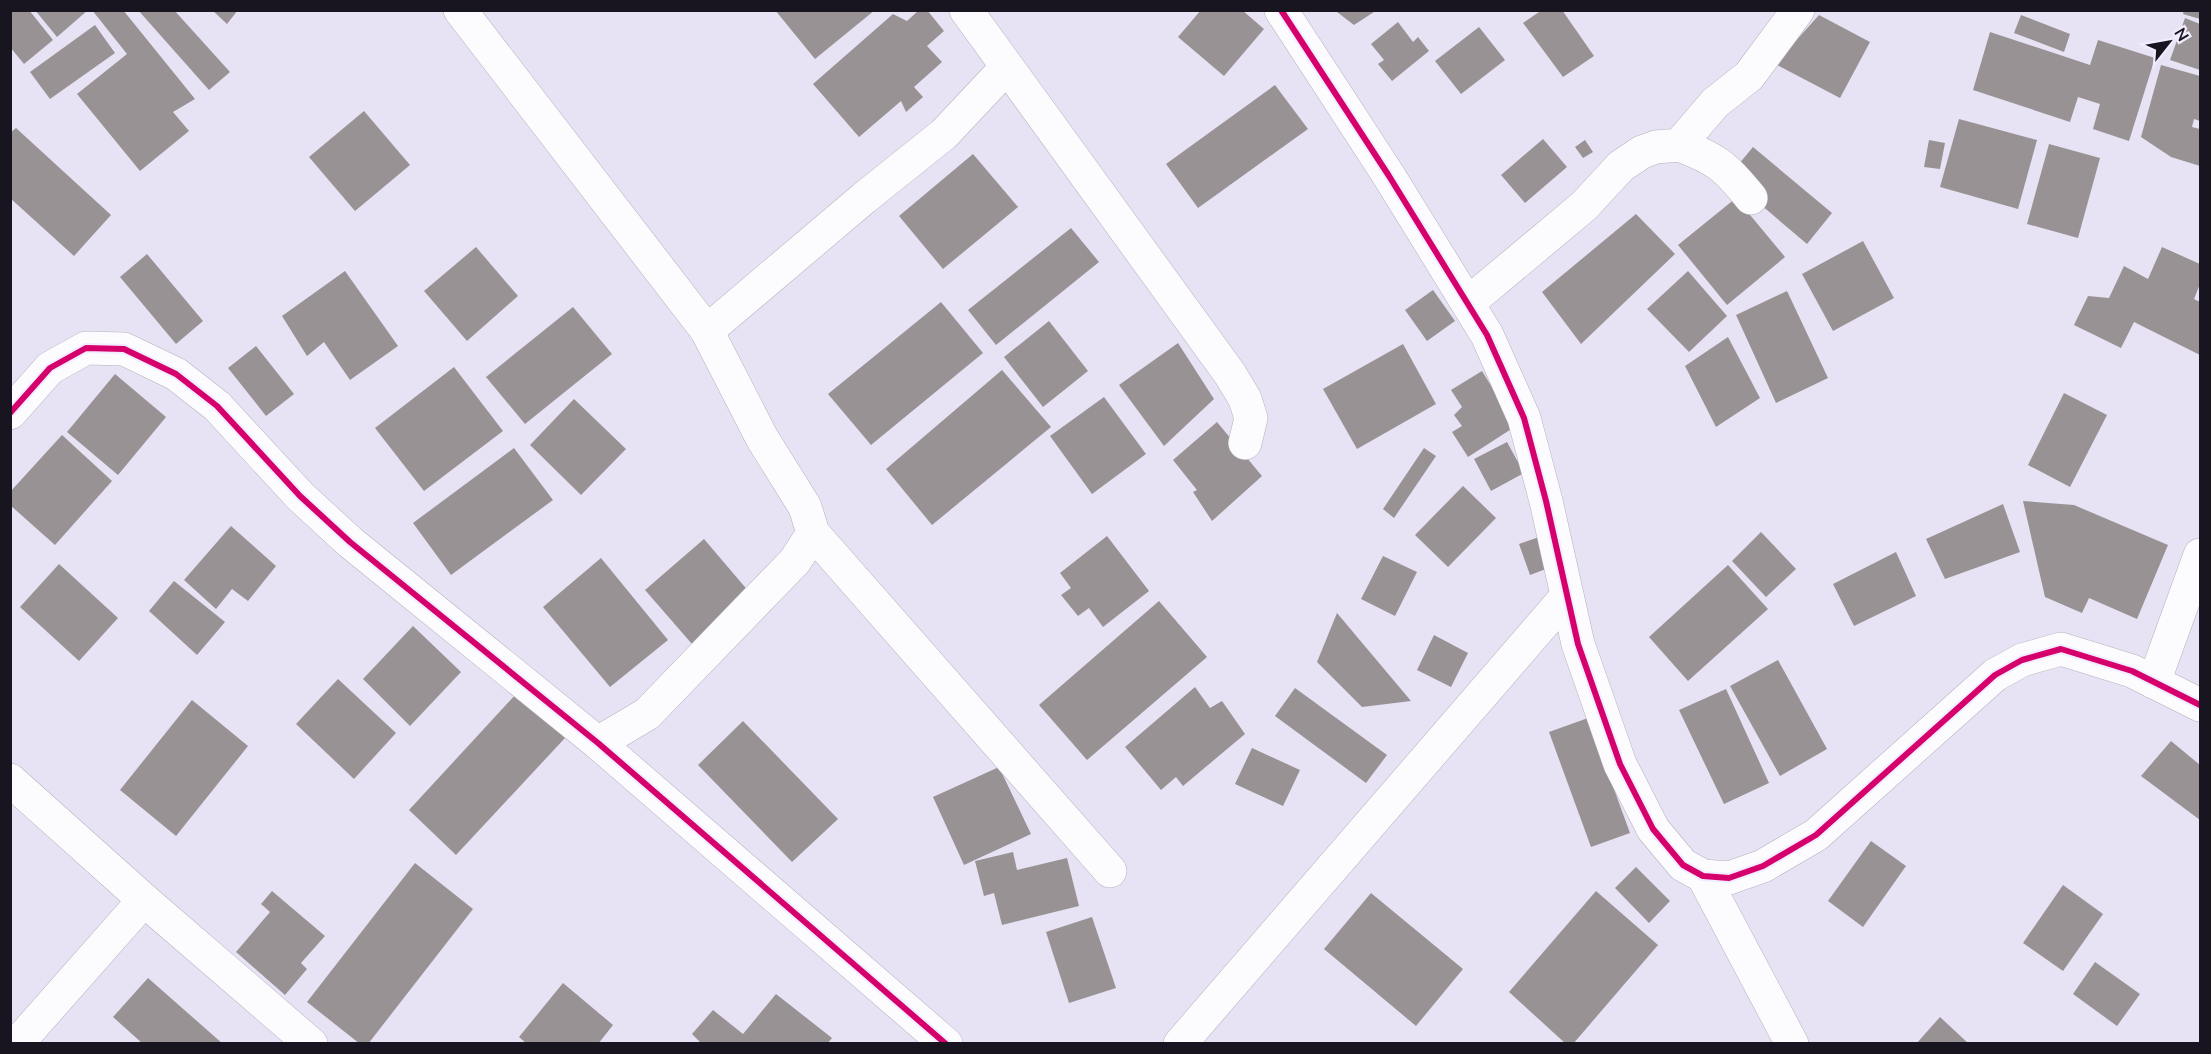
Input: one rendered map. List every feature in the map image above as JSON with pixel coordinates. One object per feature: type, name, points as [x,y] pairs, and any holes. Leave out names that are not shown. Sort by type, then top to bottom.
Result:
[{"type":"street","points":[[460,10],[706,331],[762,438],[805,507],[813,533],[1110,871]]},
{"type":"street","points":[[1281,10],[1389,176],[1487,335],[1524,418],[1546,501],[1578,644],[1620,764],[1653,829],[1683,865],[1702,876],[1729,878],[1763,866],[1816,835],[1995,675],[2022,660],[2061,649],[2132,671],[2200,705]]},
{"type":"street","points":[[1679,145],[1715,103],[1749,76],[1798,10]]},
{"type":"street","points":[[979,15],[1006,68],[1235,382],[1245,399],[1251,418],[1245,443]]},
{"type":"street","points":[[706,331],[944,134],[1006,68]]},
{"type":"street","points":[[1468,303],[1584,206],[1621,166],[1642,152],[1656,147],[1679,145],[1708,156],[1729,171],[1751,198]]},
{"type":"street","points":[[10,413],[50,368],[86,348],[124,349],[176,374],[218,406],[300,496],[350,542],[598,743],[946,1044]]},
{"type":"street","points":[[598,743],[647,714],[795,561],[813,533]]},
{"type":"street","points":[[2154,682],[2200,555]]},
{"type":"street","points":[[1180,1044],[1567,596]]},
{"type":"street","points":[[10,780],[144,900],[311,1044]]},
{"type":"street","points":[[1702,876],[1792,1044]]},
{"type":"street","points":[[17,1044],[144,900]]},
{"type":"building","points":[[10,10],[29,10],[53,40],[24,64],[10,47]]},
{"type":"building","points":[[35,10],[88,10],[57,37]]},
{"type":"building","points":[[92,10],[123,10],[195,99],[173,112],[189,131],[140,171],[77,94],[127,54]]},
{"type":"building","points":[[138,10],[174,10],[230,72],[209,90]]},
{"type":"building","points":[[212,10],[238,10],[227,24]]},
{"type":"building","points":[[775,10],[875,10],[815,59]]},
{"type":"building","points":[[919,10],[927,10],[944,31],[927,46],[942,62],[914,87],[923,97],[906,112],[901,101],[859,137],[813,84],[893,14],[907,21]]},
{"type":"building","points":[[1201,10],[1242,10],[1264,29],[1224,76],[1178,37]]},
{"type":"building","points":[[1339,10],[1377,10],[1354,25],[1337,12]]},
{"type":"building","points":[[1542,10],[1562,10],[1594,56],[1563,77],[1523,23]]},
{"type":"building","points":[[2184,10],[2200,10],[2200,19],[2183,14]]},
{"type":"building","points":[[1819,15],[1870,42],[1840,98],[1775,64]]},
{"type":"building","points":[[2021,15],[2070,34],[2064,52],[2014,33]]},
{"type":"building","points":[[2185,18],[2200,24],[2200,70],[2170,60]]},
{"type":"building","points":[[1398,22],[1413,42],[1418,37],[1429,51],[1392,81],[1378,64],[1384,60],[1371,44]]},
{"type":"building","points":[[95,25],[115,53],[50,99],[30,72]]},
{"type":"building","points":[[1479,27],[1505,60],[1461,94],[1435,61]]},
{"type":"building","points":[[1990,32],[2090,65],[2098,40],[2155,58],[2129,141],[2093,129],[2100,104],[2078,97],[2070,122],[1973,90]]},
{"type":"building","points":[[2161,65],[2200,76],[2200,121],[2194,119],[2192,127],[2200,129],[2200,166],[2171,157],[2141,137]]},
{"type":"building","points":[[1275,85],[1308,129],[1198,208],[1166,164]]},
{"type":"building","points":[[364,111],[410,165],[355,211],[309,157]]},
{"type":"building","points":[[1959,119],[2037,140],[2018,209],[1940,187]]},
{"type":"building","points":[[16,128],[111,215],[74,256],[10,198],[10,133]]},
{"type":"building","points":[[1543,139],[1567,167],[1525,203],[1501,175]]},
{"type":"building","points":[[1585,140],[1593,152],[1583,158],[1575,147]]},
{"type":"building","points":[[1929,140],[1945,143],[1940,169],[1924,167]]},
{"type":"building","points":[[2049,144],[2100,158],[2078,238],[2027,224]]},
{"type":"building","points":[[1753,147],[1832,213],[1807,244],[1728,177]]},
{"type":"building","points":[[973,154],[1018,207],[943,269],[899,216]]},
{"type":"building","points":[[1736,198],[1785,257],[1727,305],[1678,245]]},
{"type":"building","points":[[1636,214],[1675,254],[1581,344],[1542,292]]},
{"type":"building","points":[[1071,228],[1099,262],[996,345],[968,310]]},
{"type":"building","points":[[1863,241],[1894,298],[1833,331],[1802,274]]},
{"type":"building","points":[[476,247],[518,296],[467,341],[424,291]]},
{"type":"building","points":[[2162,247],[2200,264],[2200,284],[2194,299],[2200,302],[2200,355],[2134,322],[2121,348],[2074,325],[2088,296],[2109,298],[2124,266],[2148,279]]},
{"type":"building","points":[[147,254],[203,321],[176,344],[120,277]]},
{"type":"building","points":[[345,271],[398,346],[350,380],[324,342],[307,356],[282,316]]},
{"type":"building","points":[[1688,271],[1727,316],[1689,352],[1647,309]]},
{"type":"building","points":[[1433,290],[1455,321],[1427,341],[1405,310]]},
{"type":"building","points":[[1787,291],[1828,378],[1776,403],[1736,315]]},
{"type":"building","points":[[941,302],[983,353],[871,445],[828,394]]},
{"type":"building","points":[[573,307],[612,354],[525,424],[486,377]]},
{"type":"building","points":[[1049,321],[1088,371],[1043,407],[1004,357]]},
{"type":"building","points":[[1728,337],[1760,398],[1716,427],[1685,366]]},
{"type":"building","points":[[1178,343],[1214,399],[1164,446],[1119,385]]},
{"type":"building","points":[[1403,344],[1436,404],[1357,449],[1323,389]]},
{"type":"building","points":[[256,346],[294,394],[266,416],[228,368]]},
{"type":"building","points":[[454,367],[503,431],[424,491],[375,428]]},
{"type":"building","points":[[1002,370],[1051,427],[932,525],[886,469]]},
{"type":"building","points":[[1482,371],[1516,426],[1468,457],[1452,432],[1462,426],[1454,415],[1462,407],[1451,390]]},
{"type":"building","points":[[115,374],[166,417],[118,475],[67,432]]},
{"type":"building","points":[[2064,393],[2107,415],[2070,487],[2028,465]]},
{"type":"building","points":[[1104,397],[1146,454],[1092,494],[1050,436]]},
{"type":"building","points":[[574,399],[626,449],[581,495],[530,445]]},
{"type":"building","points":[[1217,422],[1262,476],[1212,521],[1193,492],[1197,490],[1173,460]]},
{"type":"building","points":[[62,435],[112,481],[55,545],[10,505],[10,492]]},
{"type":"building","points":[[1507,442],[1524,473],[1491,491],[1474,459]]},
{"type":"building","points":[[514,448],[553,500],[451,575],[413,523]]},
{"type":"building","points":[[1424,448],[1436,456],[1394,518],[1383,509]]},
{"type":"building","points":[[1463,486],[1496,518],[1448,567],[1415,535]]},
{"type":"building","points":[[2023,501],[2074,505],[2168,545],[2137,619],[2089,598],[2082,613],[2045,597]]},
{"type":"building","points":[[2003,504],[2020,552],[1945,579],[1926,539]]},
{"type":"building","points":[[231,526],[276,566],[248,601],[232,589],[216,609],[184,580]]},
{"type":"building","points":[[1761,532],[1796,569],[1766,597],[1732,561]]},
{"type":"building","points":[[1107,536],[1149,591],[1103,627],[1089,608],[1078,616],[1061,595],[1071,588],[1060,573]]},
{"type":"building","points":[[1542,536],[1554,566],[1530,575],[1519,544]]},
{"type":"building","points":[[704,539],[750,593],[692,644],[645,590]]},
{"type":"building","points":[[1896,552],[1916,596],[1854,626],[1833,584]]},
{"type":"building","points":[[1383,556],[1417,572],[1395,616],[1361,599]]},
{"type":"building","points":[[601,558],[668,640],[610,687],[543,607]]},
{"type":"building","points":[[59,564],[118,618],[79,661],[20,607]]},
{"type":"building","points":[[1728,565],[1768,609],[1688,681],[1649,637]]},
{"type":"building","points":[[174,581],[225,622],[197,655],[149,611]]},
{"type":"building","points":[[1159,601],[1207,657],[1087,760],[1039,705]]},
{"type":"building","points":[[1337,613],[1411,701],[1362,707],[1317,662]]},
{"type":"building","points":[[413,626],[461,672],[410,726],[363,679]]},
{"type":"building","points":[[1434,635],[1468,653],[1451,687],[1417,670]]},
{"type":"building","points":[[1778,660],[1827,749],[1780,776],[1730,686]]},
{"type":"building","points":[[338,679],[396,733],[354,779],[296,724]]},
{"type":"building","points":[[1195,687],[1210,708],[1222,701],[1245,734],[1183,786],[1176,777],[1161,790],[1125,747]]},
{"type":"building","points":[[1295,688],[1387,755],[1366,783],[1275,716]]},
{"type":"building","points":[[1726,689],[1769,783],[1724,804],[1679,710]]},
{"type":"building","points":[[517,693],[565,738],[456,855],[409,810]]},
{"type":"building","points":[[192,700],[248,746],[176,836],[120,790]]},
{"type":"building","points":[[1588,718],[1630,833],[1591,847],[1549,732]]},
{"type":"building","points":[[743,721],[838,819],[792,862],[698,765]]},
{"type":"building","points":[[2171,741],[2200,765],[2200,820],[2141,776]]},
{"type":"building","points":[[1252,748],[1300,770],[1283,806],[1235,784]]},
{"type":"building","points":[[999,767],[1031,834],[964,865],[933,797]]},
{"type":"building","points":[[1871,841],[1906,866],[1863,927],[1828,901]]},
{"type":"building","points":[[1013,852],[1017,870],[1067,858],[1079,906],[1002,925],[994,893],[984,896],[975,861]]},
{"type":"building","points":[[415,863],[473,909],[368,1044],[360,1044],[307,1002]]},
{"type":"building","points":[[1636,867],[1670,901],[1649,923],[1615,888]]},
{"type":"building","points":[[2063,885],[2103,914],[2063,971],[2023,943]]},
{"type":"building","points":[[272,891],[325,936],[301,963],[307,969],[285,995],[236,952],[270,912],[261,904]]},
{"type":"building","points":[[1596,891],[1658,945],[1573,1044],[1566,1044],[1509,992]]},
{"type":"building","points":[[1371,893],[1463,969],[1416,1026],[1324,949]]},
{"type":"building","points":[[1092,917],[1116,988],[1069,1003],[1046,932]]},
{"type":"building","points":[[2095,962],[2140,994],[2117,1026],[2073,994]]},
{"type":"building","points":[[148,978],[223,1044],[143,1044],[113,1017]]},
{"type":"building","points":[[563,983],[613,1025],[598,1044],[527,1044],[519,1037]]},
{"type":"building","points":[[776,994],[832,1038],[827,1044],[702,1044],[692,1034],[713,1010],[743,1034]]},
{"type":"building","points":[[1940,1017],[1969,1044],[1916,1044]]},
{"type":"cycle path","points":[[1281,10],[1389,176],[1487,335],[1524,418],[1546,501],[1578,644],[1620,764],[1653,829],[1683,865],[1703,876],[1729,878],[1763,866],[1816,835],[1995,675],[2022,660],[2061,649],[2132,671],[2200,705]]},
{"type":"cycle path","points":[[10,413],[50,368],[86,348],[124,349],[176,374],[217,406],[300,496],[350,542],[598,743],[946,1044]]}]
